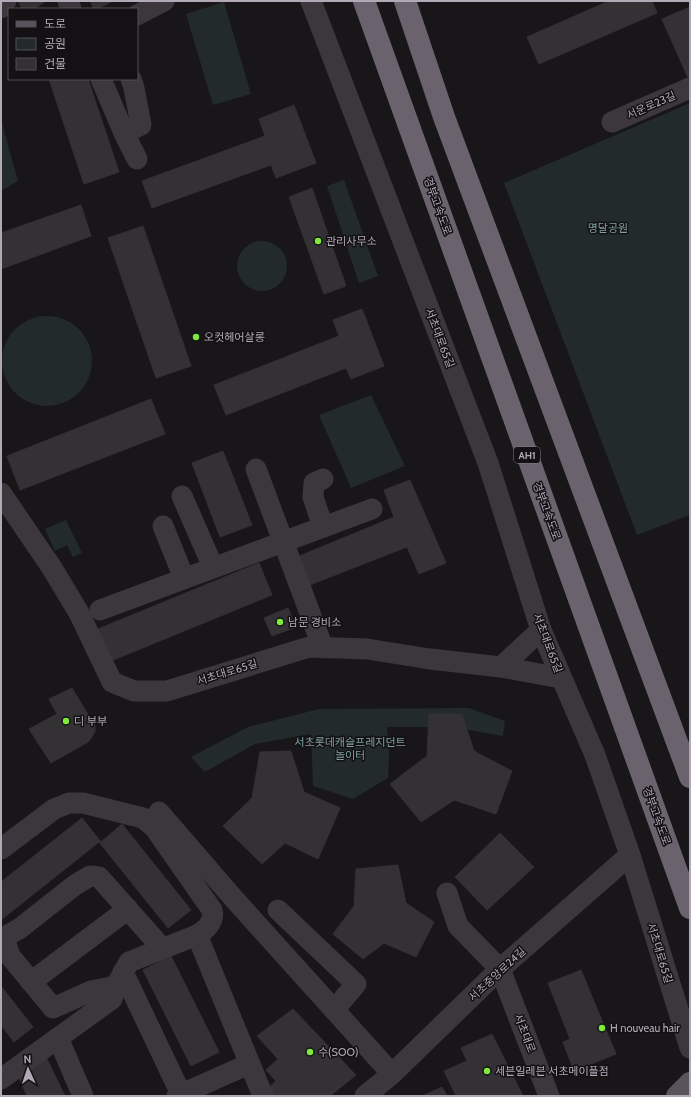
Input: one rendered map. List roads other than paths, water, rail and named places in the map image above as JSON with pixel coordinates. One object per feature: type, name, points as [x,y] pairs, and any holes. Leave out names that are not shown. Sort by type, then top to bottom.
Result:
[{"type":"highway","name":"경부고속도로","points":[[364,1],[690,908]]},
{"type":"highway","points":[[405,1],[444,117],[690,777]]},
{"type":"main road","points":[[677,1096],[690,1083]]},
{"type":"street","points":[[1,8],[6,1]]},
{"type":"street","points":[[138,14],[164,1]]},
{"type":"street","name":"서초대로65길","points":[[311,1],[488,463],[542,630],[561,678],[595,755],[630,855],[690,1048]]},
{"type":"street","points":[[101,80],[124,134],[137,159]]},
{"type":"street","points":[[124,134],[141,125],[131,80]]},
{"type":"street","name":"서운로23길","points":[[612,122],[690,88]]},
{"type":"street","points":[[256,469],[282,542],[323,648]]},
{"type":"street","points":[[323,479],[314,483],[313,497],[323,527]]},
{"type":"street","name":"서초대로65길","points":[[1,493],[52,568],[75,607],[112,682],[134,691],[167,691],[309,647],[367,650],[501,667],[561,678]]},
{"type":"street","points":[[182,496],[213,567]]},
{"type":"street","points":[[100,610],[372,509]]},
{"type":"street","points":[[163,526],[184,578]]},
{"type":"street","points":[[501,667],[542,630]]},
{"type":"street","points":[[1,849],[54,809],[69,803],[83,803],[143,818],[154,827],[212,910],[213,914],[209,925],[204,931],[129,962],[119,979],[112,999],[2,1078]]},
{"type":"street","points":[[159,812],[235,900],[392,1074]]},
{"type":"street","name":"서초중앙로24길","points":[[366,1096],[392,1074],[500,969],[630,855]]},
{"type":"street","points":[[119,979],[53,1008],[10,956],[6,944],[8,935],[19,929],[75,885],[90,876],[99,877],[163,949]]},
{"type":"street","points":[[447,893],[458,926],[500,969]]},
{"type":"street","points":[[31,982],[128,909]]},
{"type":"street","points":[[278,910],[356,984],[334,1010]]},
{"type":"street","points":[[197,935],[263,1096]]},
{"type":"street","name":"서초대로","points":[[500,969],[549,1096]]},
{"type":"street","points":[[119,979],[179,1095],[250,1064]]},
{"type":"street","points":[[58,1038],[83,1096]]},
{"type":"place","name":"관리사무소","points":[[318,241]]},
{"type":"place","name":"오컷헤어살롱","points":[[196,337]]},
{"type":"place","name":"남문 경비소","points":[[280,622]]},
{"type":"place","name":"디 부부","points":[[66,721]]},
{"type":"place","name":"H nouveau hair","points":[[602,1028]]},
{"type":"place","name":"수(SOO)","points":[[310,1052]]},
{"type":"place","name":"세븐일레븐 서초메이플점","points":[[487,1071]]},
{"type":"park label","name":"명달공원","points":[[608,228]]},
{"type":"park label","name":"서초롯데캐슬프레지던트 놀이터","points":[[350,748]]}]
